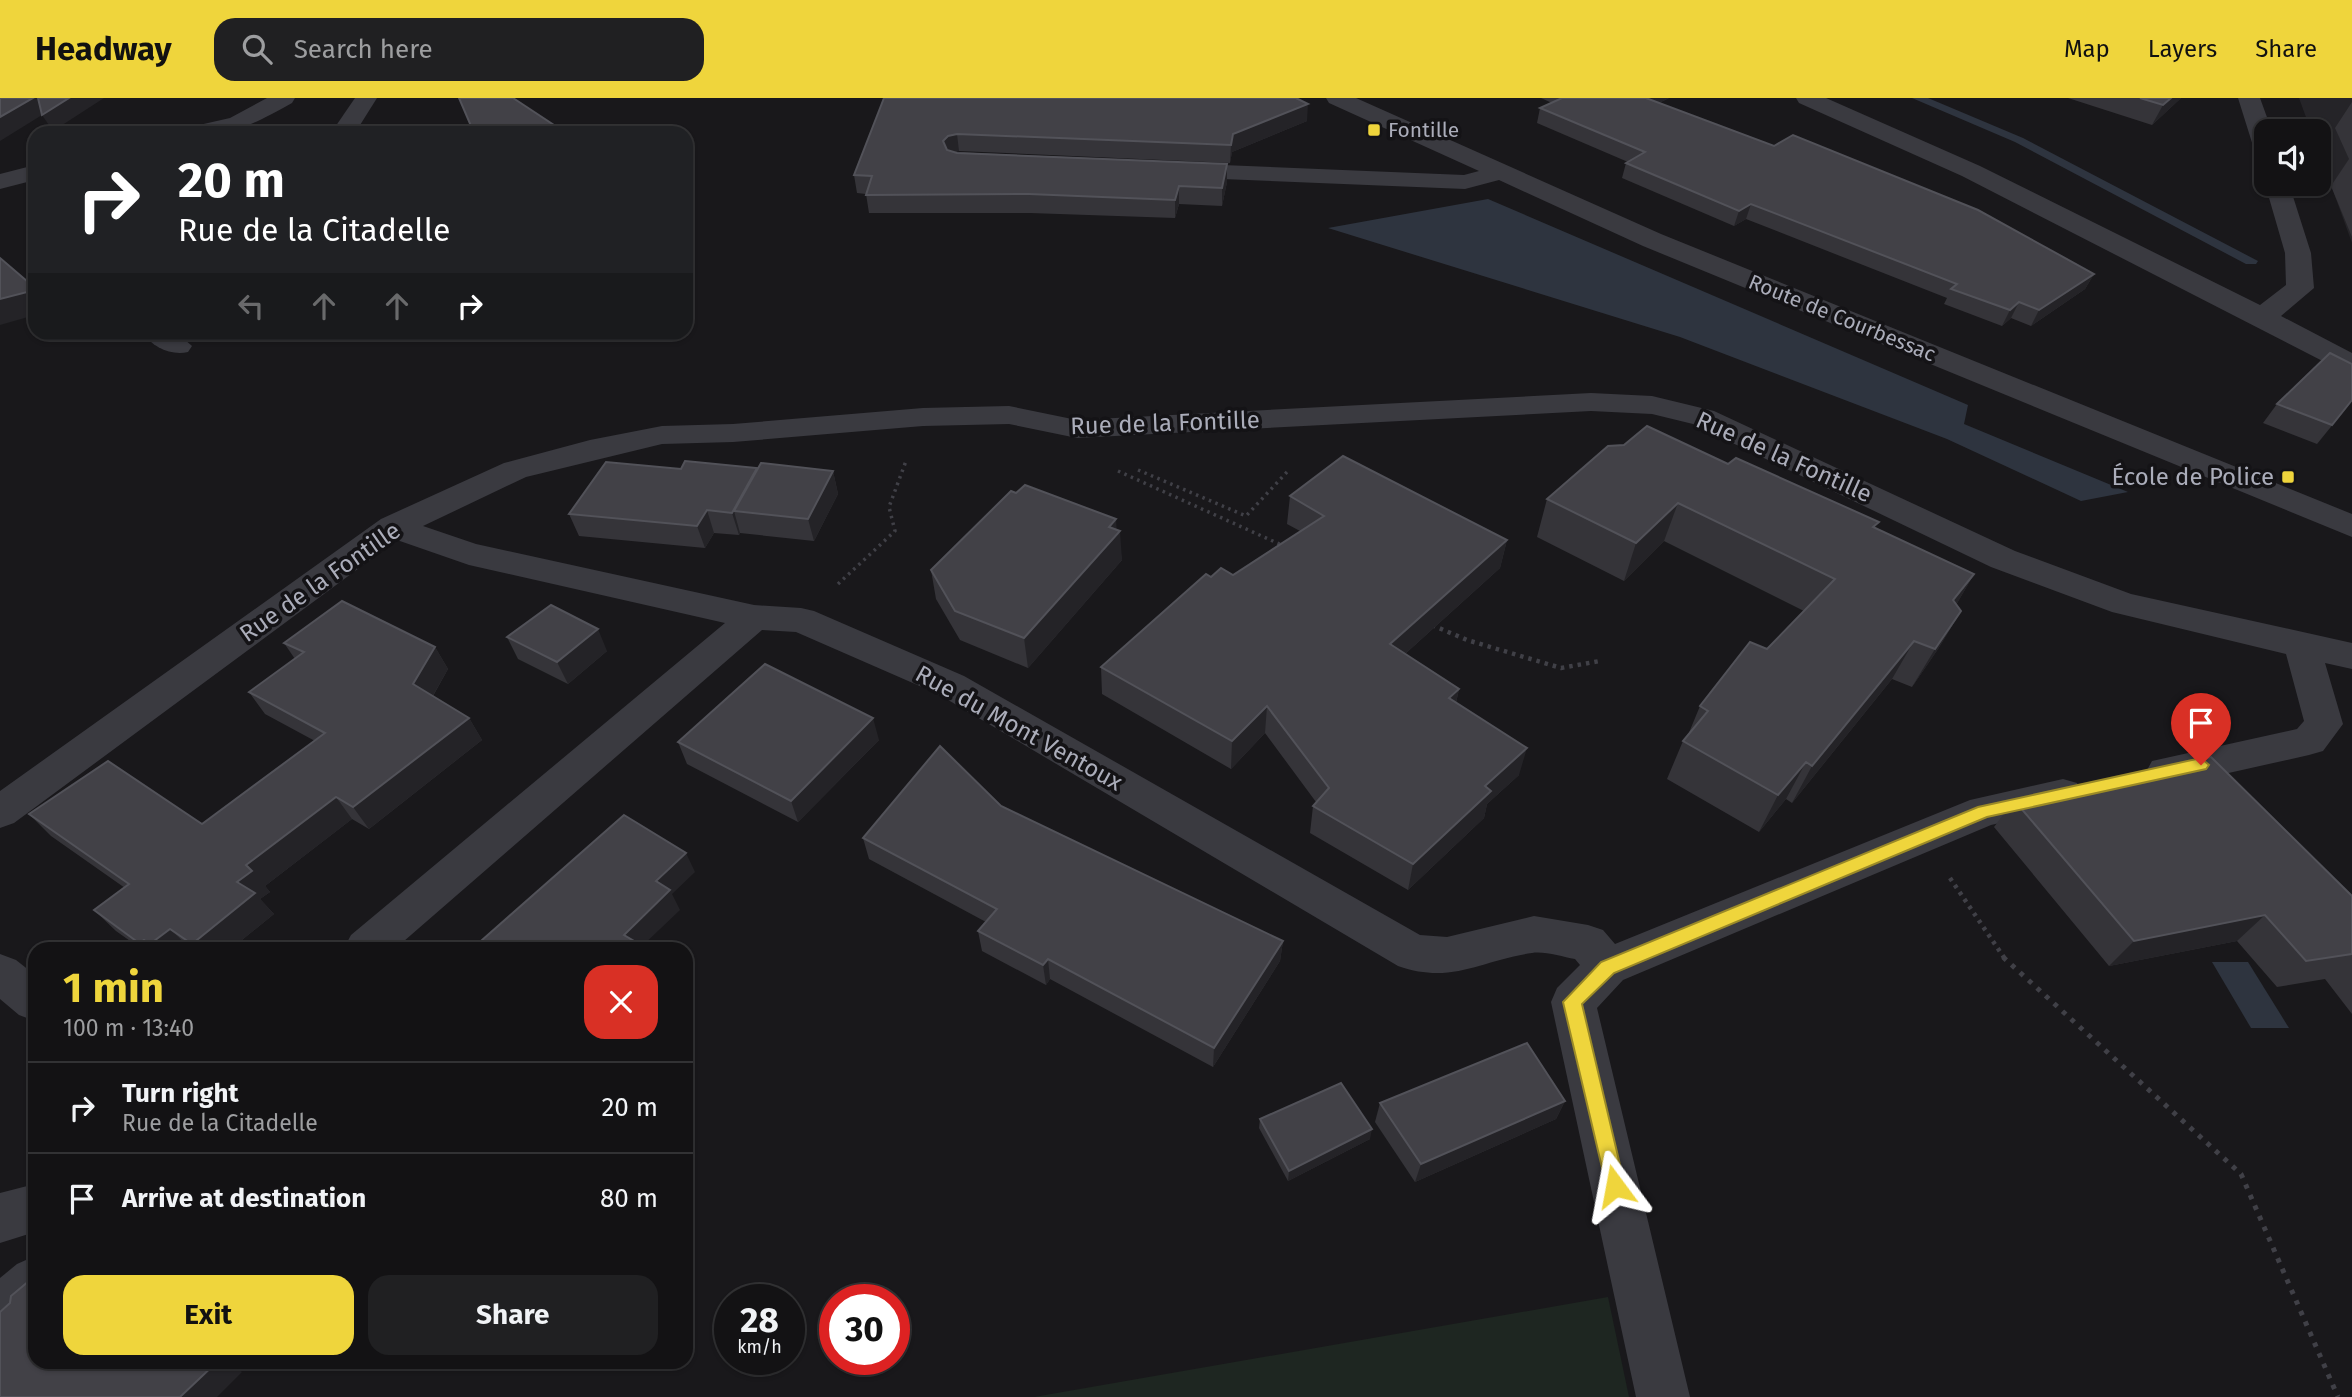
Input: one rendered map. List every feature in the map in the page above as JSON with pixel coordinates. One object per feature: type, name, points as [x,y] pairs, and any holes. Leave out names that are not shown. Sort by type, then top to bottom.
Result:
[{"type":"street","points":[[225,126],[238,123],[284,98]]},
{"type":"street","points":[[348,126],[366,98]]},
{"type":"street","name":"Route de Courbessac","points":[[1338,98],[1652,240],[2352,526]]},
{"type":"street","points":[[1807,98],[1971,171],[2352,365]]},
{"type":"street","points":[[2249,98],[2256,119]]},
{"type":"street","points":[[1150,169],[1465,183],[1502,172]]},
{"type":"street","points":[[0,182],[28,174]]},
{"type":"street","points":[[2262,317],[2300,288],[2298,253],[2281,196]]},
{"type":"street","name":"Rue de la Fontille","points":[[0,811],[393,527],[514,470],[662,435],[733,433],[923,417],[1009,415],[1077,429],[1591,402],[1652,405],[1703,418],[2003,559],[2124,604],[2352,656]]},
{"type":"street","name":"Rue du Mont Ventoux","points":[[393,527],[469,554],[754,617],[800,620],[951,685],[1413,953],[1447,956],[1534,934],[1588,943],[1607,967]]},
{"type":"street","points":[[373,942],[754,617]]},
{"type":"street","points":[[1663,1397],[1573,1002],[1607,967],[1984,811],[2309,741],[2324,724],[2301,645]]},
{"type":"street","points":[[0,973],[28,995]]},
{"type":"street","points":[[0,1218],[28,1210]]},
{"type":"street","points":[[0,1312],[28,1288]]},
{"type":"path","points":[[834,588],[895,531],[889,507],[923,417]]},
{"type":"path","points":[[1121,463],[1113,469],[1288,548]]},
{"type":"path","points":[[1133,468],[1246,516],[1287,472]]},
{"type":"path","points":[[1431,625],[1467,640],[1561,668],[1600,661]]},
{"type":"path","points":[[1922,836],[2000,953],[2241,1174],[2338,1397]]},
{"type":"shaded area","points":[[2299,98],[2352,98],[2352,243],[2331,185],[2331,119],[2307,119]]},
{"type":"shaded area","points":[[1488,199],[1968,405],[1964,424],[2128,492],[2081,501],[1947,439],[1680,337],[1328,228]]},
{"type":"shaded area","points":[[2212,962],[2248,962],[2289,1028],[2251,1028]]},
{"type":"shaded area","points":[[1608,1297],[1629,1397],[1034,1397]]},
{"type":"building","points":[[0,98],[33,98],[0,117]]},
{"type":"building","points":[[38,98],[69,98],[42,115]]},
{"type":"building","points":[[459,98],[513,98],[555,126],[471,126]]},
{"type":"building","points":[[884,98],[1296,98],[1308,104],[1233,134],[1231,145],[957,134],[948,136],[943,141],[947,150],[957,153],[1227,164],[1222,188],[1179,186],[1175,200],[1029,194],[866,195],[872,176],[854,175]]},
{"type":"building","points":[[1562,98],[1646,98],[1774,146],[1793,135],[1978,210],[2094,274],[2039,310],[2019,302],[2010,310],[1951,289],[1957,284],[1751,204],[1739,211],[1626,163],[1645,152],[1540,108]]},
{"type":"building","points":[[2140,98],[2171,98],[2163,105]]},
{"type":"building","points":[[0,258],[28,282],[28,292],[0,299]]},
{"type":"building","points":[[2330,353],[2352,364],[2352,400],[2332,425],[2277,404]]},
{"type":"building","points":[[1647,426],[1728,464],[1736,458],[1879,522],[1873,527],[1974,574],[1953,600],[1961,611],[1935,649],[1914,641],[1812,766],[1806,762],[1778,795],[1683,741],[1708,711],[1700,706],[1750,642],[1767,649],[1835,579],[1678,503],[1636,543],[1547,499],[1608,446],[1624,445]]},
{"type":"building","points":[[1343,456],[1507,540],[1390,644],[1459,689],[1449,698],[1527,748],[1485,786],[1491,791],[1413,864],[1313,806],[1329,788],[1267,706],[1232,741],[1101,667],[1206,574],[1211,577],[1221,568],[1233,575],[1324,516],[1290,496]]},
{"type":"building","points":[[685,461],[757,468],[732,513],[707,510],[697,526],[569,514],[606,462],[681,469]]},
{"type":"building","points":[[761,463],[833,471],[808,519],[734,511]]},
{"type":"building","points":[[1025,485],[1116,519],[1109,527],[1120,531],[1024,638],[955,611],[931,570],[1011,491],[1016,493]]},
{"type":"building","points":[[342,601],[435,647],[413,684],[469,718],[353,807],[336,797],[246,865],[252,871],[237,882],[255,893],[194,942],[189,942],[170,929],[153,942],[138,942],[94,910],[129,884],[29,814],[108,761],[202,824],[325,733],[249,692],[304,652],[284,643]]},
{"type":"building","points":[[551,605],[598,629],[557,662],[507,637]]},
{"type":"building","points":[[765,664],[873,718],[791,801],[678,742]]},
{"type":"building","points":[[940,746],[1001,806],[1283,941],[1214,1048],[1048,959],[1043,965],[978,931],[997,909],[863,838]]},
{"type":"building","points":[[2211,757],[2352,896],[2352,954],[2306,961],[2265,915],[2134,941],[2014,800]]},
{"type":"building","points":[[624,815],[686,853],[656,881],[670,890],[624,935],[636,942],[480,942]]},
{"type":"building","points":[[1527,1043],[1565,1101],[1421,1164],[1380,1103]]},
{"type":"building","points":[[1341,1083],[1372,1129],[1289,1171],[1260,1119]]},
{"type":"building","points":[[28,1282],[28,1369],[210,1369],[180,1397],[0,1397],[0,1312],[10,1303],[11,1296]]},
{"type":"waterway","points":[[1918,98],[2019,140],[2251,261]]},
{"type":"place","name":"Fontille","points":[[1374,130]]},
{"type":"place","name":"École de Police","points":[[2288,477]]},
{"type":"route","points":[[1615,1186],[1573,1002],[1607,967],[1984,811],[2201,765]]}]
